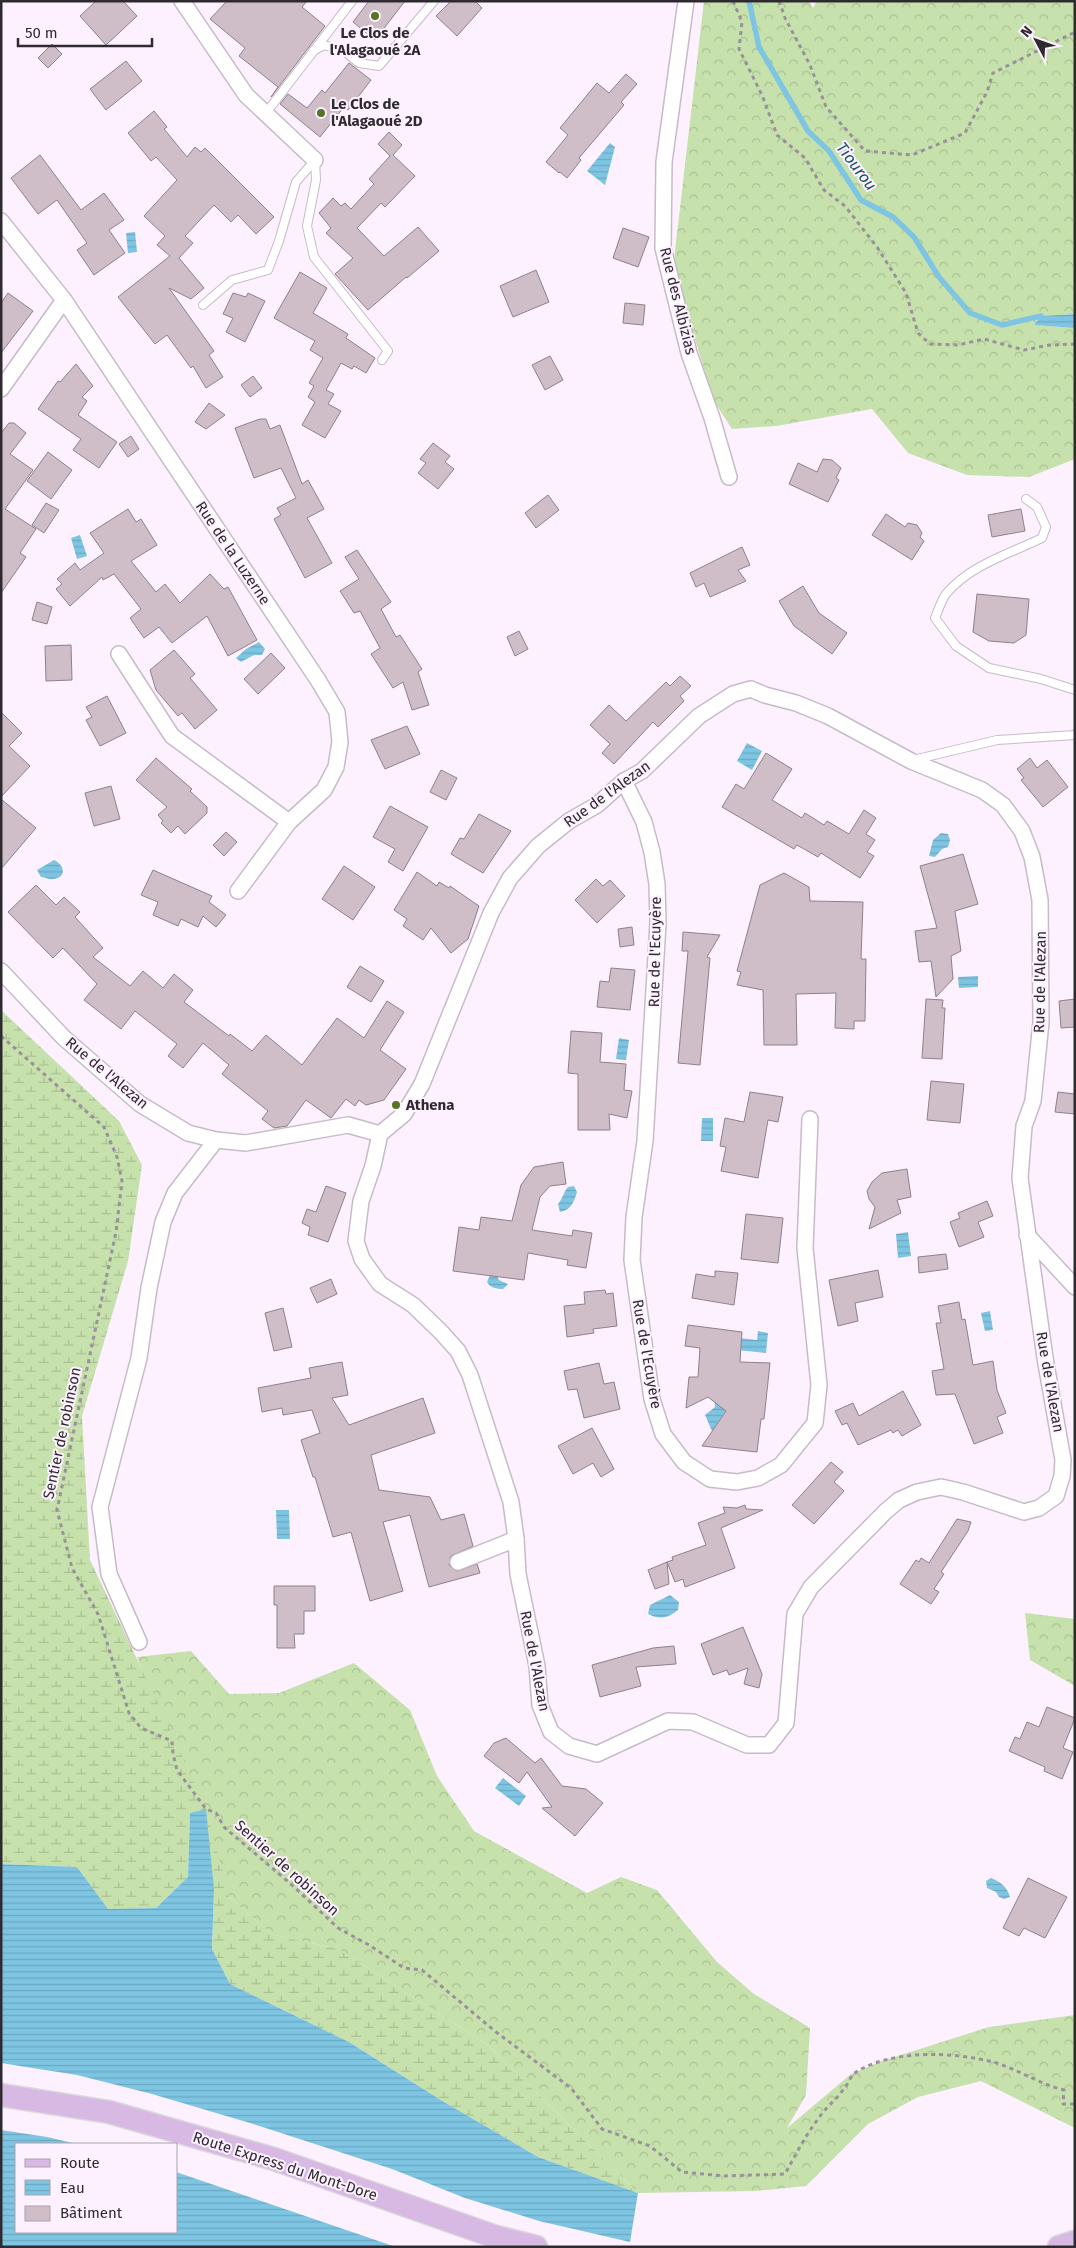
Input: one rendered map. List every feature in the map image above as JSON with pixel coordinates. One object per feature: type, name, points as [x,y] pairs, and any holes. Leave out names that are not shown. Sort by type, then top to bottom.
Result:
[{"type":"main road","name":"Route Express du Mont-Dore","points":[[1,2095],[109,2112],[274,2159],[496,2237],[536,2247]]},
{"type":"main road","points":[[1059,2247],[1075,2242]]},
{"type":"street","points":[[182,1],[246,95],[315,160]]},
{"type":"street","name":"Rue des Albizias","points":[[686,1],[664,162],[662,248],[689,353],[712,418],[729,477]]},
{"type":"street","name":"Rue de la Luzerne","points":[[1,221],[64,300],[318,680],[337,712],[340,742],[336,768],[324,790],[289,822],[238,891]]},
{"type":"street","points":[[1,389],[64,300]]},
{"type":"street","points":[[119,654],[172,736],[289,822]]},
{"type":"street","name":"Rue de l'Alezan","points":[[751,689],[765,695],[796,703],[828,716],[911,760],[982,790],[1003,805],[1022,831],[1032,857],[1040,900],[1041,1022],[1033,1101],[1024,1126],[1020,1178],[1045,1358],[1063,1460],[1062,1476],[1056,1496],[1039,1508],[1024,1512],[964,1492],[942,1488],[917,1492],[899,1500],[886,1511],[811,1587],[795,1614],[786,1723],[769,1745],[747,1745],[693,1722],[668,1721],[597,1754],[569,1746],[550,1732],[540,1704],[536,1666],[518,1574],[516,1539],[510,1502],[470,1375],[458,1351],[413,1305],[380,1284],[362,1259],[356,1241],[361,1201],[373,1166],[380,1134],[404,1114],[422,1084],[491,914],[510,878],[538,846],[569,821],[598,805],[624,781],[642,771],[699,716],[733,694],[751,689]]},
{"type":"street","name":"Rue de l'Ecuyère","points":[[624,781],[644,822],[652,852],[658,923],[645,1141],[634,1217],[632,1260],[652,1400],[663,1434],[684,1462],[710,1479],[737,1482],[758,1478],[781,1465],[815,1423],[819,1385],[805,1248],[810,1119]]},
{"type":"street","name":"Rue de l'Alezan","points":[[1,971],[64,1038],[140,1104],[188,1133],[216,1140],[246,1143],[348,1125],[380,1134]]},
{"type":"street","points":[[139,1642],[109,1574],[100,1507],[139,1358],[149,1288],[162,1222],[175,1193],[216,1140]]},
{"type":"street","points":[[1027,1235],[1075,1287]]},
{"type":"street","points":[[458,1562],[516,1539]]},
{"type":"lane","points":[[266,113],[352,1]]},
{"type":"lane","points":[[313,51],[324,45],[344,51],[359,63],[379,66],[434,1]]},
{"type":"lane","points":[[203,305],[232,280],[268,270],[279,241],[296,182],[315,160]]},
{"type":"lane","points":[[315,160],[316,180],[307,226],[314,257],[388,351],[382,360]]},
{"type":"lane","points":[[1026,498],[1037,508],[1046,527],[1042,538],[992,560],[962,578],[945,595],[935,618],[956,646],[990,668],[1041,679],[1075,690]]},
{"type":"lane","points":[[911,760],[997,740],[1075,735]]},
{"type":"path","points":[[733,1],[742,22],[739,49],[762,95],[777,134],[805,158],[824,190],[845,206],[877,247],[906,293],[918,333],[930,344],[958,345],[984,339],[1024,350],[1050,345],[1075,344]]},
{"type":"path","points":[[779,1],[810,65],[826,107],[865,150],[912,155],[965,133],[986,92],[993,73],[1075,32]]},
{"type":"path","name":"Sentier de robinson","points":[[1,1036],[104,1127],[117,1157],[122,1182],[116,1232],[57,1510],[72,1568],[98,1614],[129,1713],[141,1728],[172,1742],[177,1770],[206,1809],[216,1813],[224,1827],[292,1885],[338,1928],[369,1945],[404,1968],[422,1970],[496,2032],[570,2088],[602,2129],[650,2146],[682,2172],[724,2176],[785,2174],[804,2139],[825,2110],[845,2089],[854,2073],[893,2059],[948,2053],[994,2062],[1024,2073],[1051,2087],[1064,2090],[1062,2104],[1075,2104]]},
{"type":"green space","points":[[704,1],[809,1],[813,8],[817,1],[1075,1],[1075,314],[1041,316],[1034,325],[1075,328],[1075,459],[1029,477],[967,475],[908,453],[872,409],[776,426],[732,429],[714,401],[673,268]]},
{"type":"green space","points":[[1,1010],[119,1121],[142,1165],[128,1261],[82,1416],[90,1560],[206,1809],[229,1897],[271,1934],[338,1949],[489,2046],[638,2193],[538,2157],[444,2102],[349,2042],[230,1984],[212,1949],[214,1889],[190,1813],[188,1877],[156,1908],[108,1910],[77,1867],[1,1864]]},
{"type":"green space","points":[[1025,1613],[1075,1619],[1075,1686],[1030,1660]]},
{"type":"green space","points":[[191,1651],[229,1694],[279,1693],[354,1663],[410,1710],[437,1776],[474,1831],[587,1893],[621,1877],[657,1890],[717,1962],[754,1994],[810,2028],[806,2095],[787,2128],[851,2074],[882,2061],[989,2027],[1075,2015],[1075,2128],[981,2081],[918,2097],[868,2124],[806,2186],[756,2191],[638,2193],[489,2046],[338,1949],[271,1934],[229,1897],[137,1657]]},
{"type":"water","points":[[610,143],[615,147],[605,185],[587,171]]},
{"type":"water","points":[[135,232],[137,252],[128,253],[126,233]]},
{"type":"water","points":[[1075,314],[1075,328],[1034,325],[1041,316]]},
{"type":"water","points":[[80,535],[87,556],[77,559],[71,538]]},
{"type":"water","points":[[259,642],[265,649],[262,655],[254,655],[241,662],[236,658],[246,649]]},
{"type":"water","points":[[747,743],[762,751],[752,770],[737,761]]},
{"type":"water","points":[[941,833],[948,834],[950,840],[948,847],[942,849],[935,857],[929,856],[933,840]]},
{"type":"water","points":[[54,860],[62,868],[61,876],[51,879],[41,877],[37,870]]},
{"type":"water","points":[[978,976],[978,987],[959,988],[958,977]]},
{"type":"water","points":[[619,1038],[629,1040],[626,1060],[616,1059]]},
{"type":"water","points":[[702,1118],[713,1118],[713,1141],[701,1141]]},
{"type":"water","points":[[574,1186],[577,1192],[573,1202],[567,1209],[560,1212],[558,1204],[568,1187]]},
{"type":"water","points":[[908,1232],[911,1256],[898,1258],[896,1234]]},
{"type":"water","points":[[493,1268],[499,1280],[508,1284],[503,1289],[492,1287],[487,1282]]},
{"type":"water","points":[[990,1311],[993,1330],[985,1331],[981,1313]]},
{"type":"water","points":[[758,1331],[768,1333],[766,1353],[737,1350],[739,1338],[757,1340]]},
{"type":"water","points":[[714,1394],[729,1406],[712,1431],[705,1415],[715,1407]]},
{"type":"water","points":[[276,1510],[289,1510],[290,1539],[277,1539]]},
{"type":"water","points":[[670,1595],[679,1602],[678,1610],[664,1617],[648,1614],[650,1605]]},
{"type":"water","points":[[503,1778],[526,1796],[519,1806],[495,1788]]},
{"type":"water","points":[[206,1809],[214,1889],[212,1949],[230,1984],[349,2042],[444,2102],[538,2157],[638,2193],[630,2242],[539,2221],[465,2198],[392,2169],[250,2123],[152,2094],[77,2075],[1,2063],[1,1864],[77,1867],[108,1909],[156,1908],[188,1877],[190,1813]]},
{"type":"water","points":[[991,1878],[1003,1885],[1010,1897],[1004,1899],[999,1897],[996,1892],[987,1888],[986,1881]]},
{"type":"water","points":[[1,2130],[73,2143],[15,2143],[15,2233],[178,2233],[178,2173],[396,2247],[1,2247]]},
{"type":"building","points":[[96,1],[123,1],[137,16],[106,45],[80,16]]},
{"type":"building","points":[[227,1],[307,1],[302,7],[325,26],[271,97],[278,87],[239,56],[245,48],[210,19]]},
{"type":"building","name":"Le Clos de l'Alagaoué 2A","points":[[369,1],[405,1],[375,40],[353,22]]},
{"type":"building","points":[[451,1],[475,1],[482,8],[457,36],[436,16]]},
{"type":"building","points":[[52,44],[62,54],[48,68],[38,58]]},
{"type":"building","points":[[126,61],[142,81],[106,110],[90,89]]},
{"type":"building","points":[[349,63],[371,80],[348,110],[344,107],[320,137],[280,104],[288,94],[307,108],[322,90],[325,93]]},
{"type":"building","points":[[626,74],[637,84],[621,102],[624,105],[579,158],[581,160],[567,178],[546,162],[568,135],[560,128],[597,83],[609,93]]},
{"type":"building","points":[[154,111],[167,127],[164,129],[187,157],[195,147],[201,152],[205,148],[274,217],[256,234],[238,215],[231,222],[214,205],[185,236],[193,243],[179,258],[204,288],[191,299],[169,288],[214,351],[209,355],[223,377],[206,388],[193,366],[191,368],[167,335],[155,344],[118,297],[170,256],[157,245],[165,236],[144,216],[177,180],[156,157],[151,161],[128,133]]},
{"type":"building","points":[[389,132],[402,145],[393,155],[415,176],[385,207],[381,203],[357,228],[384,256],[418,227],[439,251],[368,310],[335,274],[353,258],[326,233],[331,228],[319,213],[333,198],[341,206],[345,203],[351,209],[374,184],[369,179],[390,156],[378,144]]},
{"type":"building","points":[[40,155],[81,210],[104,193],[124,220],[109,230],[125,253],[94,275],[77,250],[87,243],[57,200],[38,214],[11,178]]},
{"type":"building","points":[[623,228],[649,237],[638,267],[613,258]]},
{"type":"building","points":[[536,270],[549,302],[513,317],[500,286]]},
{"type":"building","points":[[300,272],[327,288],[313,313],[348,334],[346,338],[375,358],[366,373],[354,366],[352,369],[341,363],[326,390],[334,394],[328,404],[341,411],[325,438],[302,425],[315,402],[308,397],[314,386],[309,383],[323,358],[310,350],[315,341],[274,318]]},
{"type":"building","points":[[8,293],[33,311],[1,353],[1,303]]},
{"type":"building","points":[[233,293],[246,297],[248,293],[265,301],[245,342],[226,332],[233,318],[223,314]]},
{"type":"building","points":[[625,303],[645,305],[643,325],[623,323]]},
{"type":"building","points":[[550,356],[563,380],[545,390],[532,365]]},
{"type":"building","points":[[76,364],[93,386],[82,397],[87,401],[78,415],[117,442],[99,468],[73,450],[81,439],[38,409],[58,381],[60,382]]},
{"type":"building","points":[[253,376],[262,388],[250,397],[241,385]]},
{"type":"building","points":[[209,403],[225,415],[206,429],[195,422]]},
{"type":"building","points":[[260,419],[266,419],[270,429],[280,425],[302,484],[308,480],[324,509],[307,518],[332,563],[305,578],[274,519],[281,515],[277,508],[296,498],[281,468],[254,478],[235,428]]},
{"type":"building","points":[[9,423],[14,423],[26,433],[10,454],[33,470],[5,509],[36,529],[20,553],[26,557],[1,593],[1,433]]},
{"type":"building","points":[[131,436],[139,449],[128,457],[119,444]]},
{"type":"building","points":[[433,443],[450,456],[445,462],[454,469],[438,489],[418,473],[426,463],[420,459]]},
{"type":"building","points":[[48,452],[72,470],[51,499],[27,481]]},
{"type":"building","points":[[823,459],[832,460],[841,468],[836,478],[839,480],[828,502],[789,484],[798,463],[817,472]]},
{"type":"building","points":[[548,495],[559,510],[536,528],[525,513]]},
{"type":"building","points":[[46,503],[59,510],[44,533],[32,525]]},
{"type":"building","points":[[128,509],[136,522],[141,519],[157,545],[131,561],[156,592],[165,584],[180,603],[210,574],[224,589],[228,587],[257,640],[228,656],[207,616],[172,643],[159,627],[144,638],[130,618],[141,609],[114,574],[103,580],[102,577],[70,606],[56,589],[62,584],[57,579],[75,563],[80,570],[104,553],[90,533]]},
{"type":"building","points":[[1021,509],[1025,531],[992,537],[988,515]]},
{"type":"building","points":[[886,514],[905,527],[908,523],[917,525],[922,533],[920,537],[924,541],[912,560],[872,535]]},
{"type":"building","points":[[742,547],[750,565],[738,570],[746,581],[710,597],[704,583],[696,587],[690,573]]},
{"type":"building","points":[[357,550],[391,602],[381,609],[396,637],[400,635],[422,669],[418,672],[429,705],[412,710],[403,682],[393,688],[371,654],[380,648],[360,611],[354,613],[340,591],[359,579],[345,557]]},
{"type":"building","points":[[803,586],[819,613],[847,633],[832,654],[794,626],[779,601]]},
{"type":"building","points":[[977,594],[1029,599],[1026,635],[1014,643],[989,641],[973,632]]},
{"type":"building","points":[[37,602],[52,607],[47,624],[32,620]]},
{"type":"building","points":[[519,631],[528,649],[515,656],[507,637]]},
{"type":"building","points":[[71,645],[72,680],[46,681],[45,646]]},
{"type":"building","points":[[174,650],[195,674],[190,678],[217,710],[195,729],[182,713],[178,716],[156,690],[150,670]]},
{"type":"building","points":[[271,653],[285,668],[258,694],[244,679]]},
{"type":"building","points":[[680,676],[691,686],[680,696],[684,701],[658,727],[653,722],[614,764],[602,753],[610,744],[590,725],[609,705],[626,721],[666,682],[670,686]]},
{"type":"building","points":[[107,696],[126,733],[100,746],[86,720],[92,717],[86,707]]},
{"type":"building","points":[[1,712],[22,733],[9,746],[30,766],[1,797]]},
{"type":"building","points":[[407,726],[420,754],[385,769],[371,740]]},
{"type":"building","points":[[766,753],[792,769],[772,800],[802,818],[805,813],[824,825],[827,821],[849,834],[864,810],[876,818],[866,834],[875,840],[867,852],[874,856],[860,878],[821,853],[818,857],[797,845],[794,849],[722,807],[736,784],[744,789]]},
{"type":"building","points":[[156,758],[192,789],[190,791],[207,807],[207,813],[185,834],[178,826],[171,833],[161,823],[163,821],[158,815],[167,807],[136,780]]},
{"type":"building","points":[[1030,758],[1037,768],[1047,760],[1068,787],[1043,807],[1021,780],[1024,778],[1017,769]]},
{"type":"building","points":[[441,770],[457,778],[446,800],[430,792]]},
{"type":"building","points":[[111,786],[120,819],[94,826],[85,793]]},
{"type":"building","points":[[1,799],[36,828],[1,869]]},
{"type":"building","points":[[390,806],[428,827],[403,871],[388,862],[395,849],[373,837]]},
{"type":"building","points":[[479,814],[511,831],[483,873],[451,854],[460,838],[464,839]]},
{"type":"building","points":[[226,832],[237,842],[224,856],[213,845]]},
{"type":"building","points":[[963,854],[978,904],[955,911],[961,951],[951,956],[953,979],[936,997],[931,961],[919,962],[915,931],[937,928],[920,866]]},
{"type":"building","points":[[344,866],[375,887],[353,920],[322,899]]},
{"type":"building","points":[[153,870],[212,896],[209,902],[226,915],[216,927],[203,916],[198,927],[181,919],[178,926],[153,915],[158,902],[141,895]]},
{"type":"building","points":[[417,872],[437,886],[439,882],[449,888],[450,886],[479,906],[468,939],[451,953],[431,928],[423,940],[403,926],[407,919],[394,910]]},
{"type":"building","points":[[784,873],[809,887],[810,901],[863,902],[861,959],[866,959],[865,1021],[854,1021],[854,1029],[835,1028],[836,993],[796,994],[797,1045],[764,1045],[763,990],[737,985],[741,972],[737,971],[760,885]]},
{"type":"building","points":[[596,879],[603,886],[610,880],[625,896],[597,923],[575,900]]},
{"type":"building","points":[[36,885],[56,905],[64,897],[80,912],[75,917],[103,948],[93,957],[130,986],[143,971],[163,988],[174,974],[193,990],[184,1002],[252,1051],[266,1035],[302,1065],[337,1018],[364,1038],[387,1001],[404,1012],[380,1050],[406,1069],[384,1100],[366,1105],[359,1100],[355,1106],[346,1099],[331,1118],[306,1100],[287,1126],[274,1128],[262,1119],[268,1111],[222,1074],[229,1065],[203,1043],[183,1068],[168,1056],[177,1044],[135,1011],[121,1029],[84,1000],[97,984],[63,948],[53,958],[8,912]]},
{"type":"building","points":[[632,927],[634,945],[620,947],[618,929]]},
{"type":"building","points":[[683,932],[720,935],[707,957],[710,958],[700,1065],[678,1063],[688,951],[682,951]]},
{"type":"building","points":[[360,966],[384,981],[371,1002],[347,987]]},
{"type":"building","points":[[611,968],[635,970],[630,1010],[597,1007],[600,981],[609,982]]},
{"type":"building","points":[[926,999],[943,1000],[942,1008],[945,1008],[942,1059],[922,1058]]},
{"type":"building","points":[[1075,999],[1075,1027],[1061,1028],[1059,1001]]},
{"type":"building","points":[[571,1031],[602,1033],[600,1062],[626,1064],[624,1090],[632,1091],[627,1118],[609,1114],[610,1130],[578,1130],[578,1074],[568,1073]]},
{"type":"building","points":[[931,1081],[964,1084],[960,1123],[927,1120]]},
{"type":"building","points":[[750,1092],[783,1097],[778,1122],[768,1120],[758,1178],[721,1171],[726,1147],[720,1146],[725,1118],[744,1122]]},
{"type":"building","points":[[1058,1092],[1075,1094],[1075,1114],[1055,1112]]},
{"type":"building","points":[[563,1162],[566,1184],[550,1186],[540,1197],[532,1230],[572,1236],[573,1230],[592,1233],[586,1268],[567,1265],[568,1260],[528,1253],[524,1280],[453,1271],[459,1227],[479,1230],[481,1217],[512,1221],[521,1185],[534,1167]]},
{"type":"building","points":[[907,1169],[911,1197],[897,1200],[901,1213],[869,1229],[875,1207],[869,1199],[867,1191],[872,1182],[882,1173]]},
{"type":"building","points":[[326,1186],[346,1193],[328,1242],[308,1235],[310,1227],[302,1223],[307,1209],[316,1212]]},
{"type":"building","points":[[987,1201],[993,1216],[978,1222],[984,1237],[959,1247],[950,1222],[960,1218],[958,1213]]},
{"type":"building","points":[[746,1214],[783,1218],[778,1263],[741,1259]]},
{"type":"building","points":[[946,1254],[948,1269],[919,1273],[918,1257]]},
{"type":"building","points":[[878,1270],[883,1297],[855,1303],[858,1321],[838,1326],[829,1280]]},
{"type":"building","points":[[715,1271],[738,1273],[734,1305],[692,1298],[696,1274],[715,1277]]},
{"type":"building","points":[[331,1279],[337,1294],[317,1303],[310,1288]]},
{"type":"building","points":[[605,1290],[606,1294],[613,1293],[617,1326],[593,1329],[594,1333],[567,1337],[564,1306],[585,1304],[584,1292]]},
{"type":"building","points":[[959,1302],[962,1320],[965,1319],[973,1365],[993,1361],[997,1390],[1006,1413],[997,1417],[1003,1433],[974,1444],[955,1394],[936,1395],[932,1371],[944,1369],[936,1323],[941,1323],[938,1306]]},
{"type":"building","points":[[283,1308],[292,1347],[274,1351],[265,1313]]},
{"type":"building","points":[[688,1325],[742,1332],[740,1362],[770,1363],[764,1419],[761,1419],[757,1452],[702,1446],[726,1411],[708,1397],[686,1408],[689,1377],[698,1377],[700,1348],[685,1346]]},
{"type":"building","points":[[342,1362],[348,1395],[332,1398],[349,1425],[423,1398],[435,1433],[371,1455],[379,1490],[430,1497],[441,1520],[464,1514],[473,1546],[451,1556],[449,1565],[457,1571],[477,1564],[480,1573],[429,1587],[410,1515],[383,1522],[403,1591],[370,1601],[351,1532],[333,1537],[315,1477],[313,1477],[301,1440],[320,1433],[312,1410],[283,1415],[282,1408],[262,1412],[258,1388],[311,1378],[309,1368]]},
{"type":"building","points":[[599,1363],[604,1384],[614,1382],[620,1409],[584,1418],[577,1389],[568,1390],[564,1371]]},
{"type":"building","points":[[903,1391],[921,1425],[902,1436],[898,1430],[893,1433],[891,1430],[858,1445],[847,1423],[842,1425],[835,1411],[853,1403],[859,1416]]},
{"type":"building","points":[[592,1428],[614,1469],[601,1477],[593,1463],[573,1474],[558,1446]]},
{"type":"building","points":[[831,1462],[843,1472],[834,1482],[844,1491],[814,1524],[792,1505]]},
{"type":"building","points":[[745,1505],[746,1509],[763,1510],[721,1528],[735,1568],[685,1587],[683,1579],[675,1582],[667,1562],[673,1560],[672,1557],[706,1545],[698,1523],[725,1513],[723,1507],[737,1508]]},
{"type":"building","points":[[957,1519],[971,1522],[968,1531],[941,1572],[944,1574],[934,1589],[939,1592],[931,1604],[900,1584],[916,1560],[919,1562],[921,1558],[929,1563]]},
{"type":"building","points":[[667,1562],[669,1584],[655,1589],[648,1570]]},
{"type":"building","points":[[274,1586],[315,1586],[315,1611],[304,1611],[304,1634],[294,1634],[295,1648],[277,1648],[277,1605],[274,1605]]},
{"type":"building","points":[[743,1627],[762,1674],[759,1688],[744,1684],[748,1668],[729,1675],[727,1670],[713,1675],[701,1644]]},
{"type":"building","points":[[674,1646],[676,1664],[636,1667],[641,1686],[600,1697],[592,1665],[653,1648]]},
{"type":"building","points":[[1047,1707],[1075,1718],[1063,1748],[1073,1752],[1062,1779],[1044,1771],[1045,1767],[1009,1751],[1015,1737],[1020,1739],[1027,1722],[1039,1727]]},
{"type":"building","points":[[506,1738],[535,1763],[541,1758],[562,1786],[586,1789],[603,1803],[575,1836],[542,1808],[552,1807],[527,1772],[519,1783],[484,1756],[494,1743]]},
{"type":"building","points":[[1028,1878],[1067,1897],[1045,1938],[1024,1928],[1019,1936],[1003,1928]]},
{"type":"waterway","name":"Tiourou","points":[[749,1],[759,47],[808,131],[829,151],[861,200],[893,217],[914,237],[939,277],[970,313],[1002,325],[1041,316]]},
{"type":"place","name":"Le Clos de l'Alagaoué 2A","points":[[375,16]]},
{"type":"place","name":"Le Clos de l'Alagaoué 2D","points":[[321,113]]},
{"type":"place","name":"Athena","points":[[396,1105]]}]
